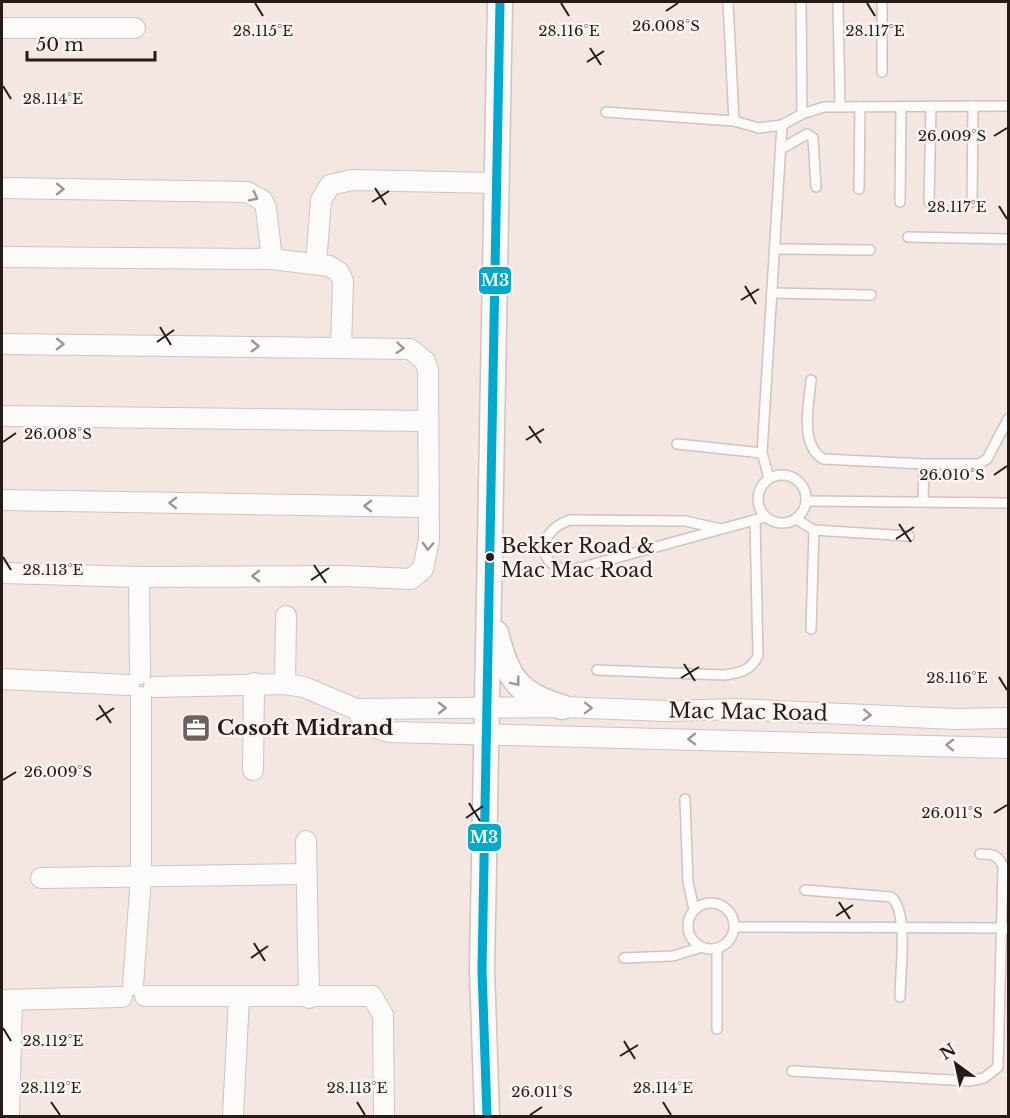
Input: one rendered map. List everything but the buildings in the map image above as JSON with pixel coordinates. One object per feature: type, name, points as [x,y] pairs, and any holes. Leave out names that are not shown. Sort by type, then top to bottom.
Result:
[{"type":"street","points":[[487,1116],[482,970],[500,2]]},
{"type":"street","points":[[2,28],[135,28]]},
{"type":"street","points":[[316,264],[321,200],[330,185],[352,180],[496,183]]},
{"type":"street","points":[[2,188],[246,192],[262,200],[266,208],[272,259]]},
{"type":"street","points":[[2,257],[272,259],[334,267],[343,281],[341,347]]},
{"type":"street","points":[[2,344],[405,347],[420,356],[428,370],[426,561],[420,573],[411,579],[344,576],[139,577],[2,573]]},
{"type":"street","points":[[2,416],[428,421]]},
{"type":"street","points":[[2,500],[426,507]]},
{"type":"street","points":[[133,993],[141,877],[139,577]]},
{"type":"street","points":[[489,608],[505,663],[514,682],[538,700],[562,707]]},
{"type":"street","points":[[285,684],[286,616]]},
{"type":"street","points":[[2,679],[141,686],[285,684],[304,687],[356,709]]},
{"type":"street","points":[[253,770],[254,683]]},
{"type":"street","name":"Mac Mac Road","points":[[356,709],[487,707],[666,711],[736,709],[955,719],[1008,717]]},
{"type":"street","name":"Mac Mac Road","points":[[356,709],[367,725],[389,732],[1008,748]]},
{"type":"street","points":[[735,741],[736,709]]},
{"type":"street","points":[[306,841],[309,998]]},
{"type":"street","points":[[41,878],[307,874]]},
{"type":"street","points":[[9,1116],[7,1000],[133,993],[309,998],[372,996],[383,1015],[384,1116]]},
{"type":"street","points":[[233,1116],[239,997]]},
{"type":"lane","points":[[728,2],[734,121]]},
{"type":"lane","points":[[801,2],[802,114]]},
{"type":"lane","points":[[838,2],[840,107]]},
{"type":"lane","points":[[882,2],[882,72]]},
{"type":"lane","points":[[929,202],[931,106]]},
{"type":"lane","points":[[972,202],[974,106]]},
{"type":"lane","points":[[606,112],[734,121],[759,128],[782,125],[802,114],[825,107],[1008,106]]},
{"type":"lane","points":[[859,189],[860,107]]},
{"type":"lane","points":[[900,202],[901,107]]},
{"type":"lane","points":[[769,478],[762,453],[782,125]]},
{"type":"lane","points":[[781,149],[807,134],[813,138],[816,187]]},
{"type":"lane","points":[[908,237],[1008,239]]},
{"type":"lane","points":[[775,249],[870,250]]},
{"type":"lane","points":[[772,293],[871,295]]},
{"type":"lane","points":[[811,380],[809,446],[814,454],[823,459],[979,464],[987,459],[1008,419]]},
{"type":"lane","points":[[677,444],[762,453]]},
{"type":"lane","points":[[923,501],[924,464]]},
{"type":"lane","points":[[779,474],[790,475],[799,481],[805,490],[807,501],[804,511],[796,519],[786,523],[775,522],[765,516],[759,507],[758,497],[761,486],[769,478],[779,474]]},
{"type":"lane","points":[[807,501],[1008,503]]},
{"type":"lane","points":[[721,529],[685,521],[570,520],[556,524],[547,535],[544,547],[551,562],[560,569],[572,570],[755,520],[765,516]]},
{"type":"lane","points":[[796,519],[814,531],[909,536]]},
{"type":"lane","points":[[597,670],[724,675],[742,672],[752,666],[758,656],[755,520]]},
{"type":"lane","points":[[811,629],[814,531]]},
{"type":"lane","points":[[685,799],[688,882],[694,909],[687,926],[694,942],[702,947]]},
{"type":"lane","points":[[792,1071],[969,1081],[984,1078],[998,1067],[1006,928],[1003,866],[999,858],[993,854],[980,854]]},
{"type":"lane","points":[[806,890],[891,897],[898,904],[902,927],[900,997]]},
{"type":"lane","points":[[624,958],[673,956],[702,947],[717,948],[729,940],[734,927],[728,909],[711,902],[694,909]]},
{"type":"lane","points":[[734,927],[1006,928]]},
{"type":"lane","points":[[717,948],[717,1029]]},
{"type":"transit line","name":"M3","points":[[487,1116],[482,970],[500,2]]},
{"type":"place","name":"Bekker Road & Mac Mac Road","points":[[490,557]]},
{"type":"place","name":"Cosoft Midrand","points":[[196,728]]}]
